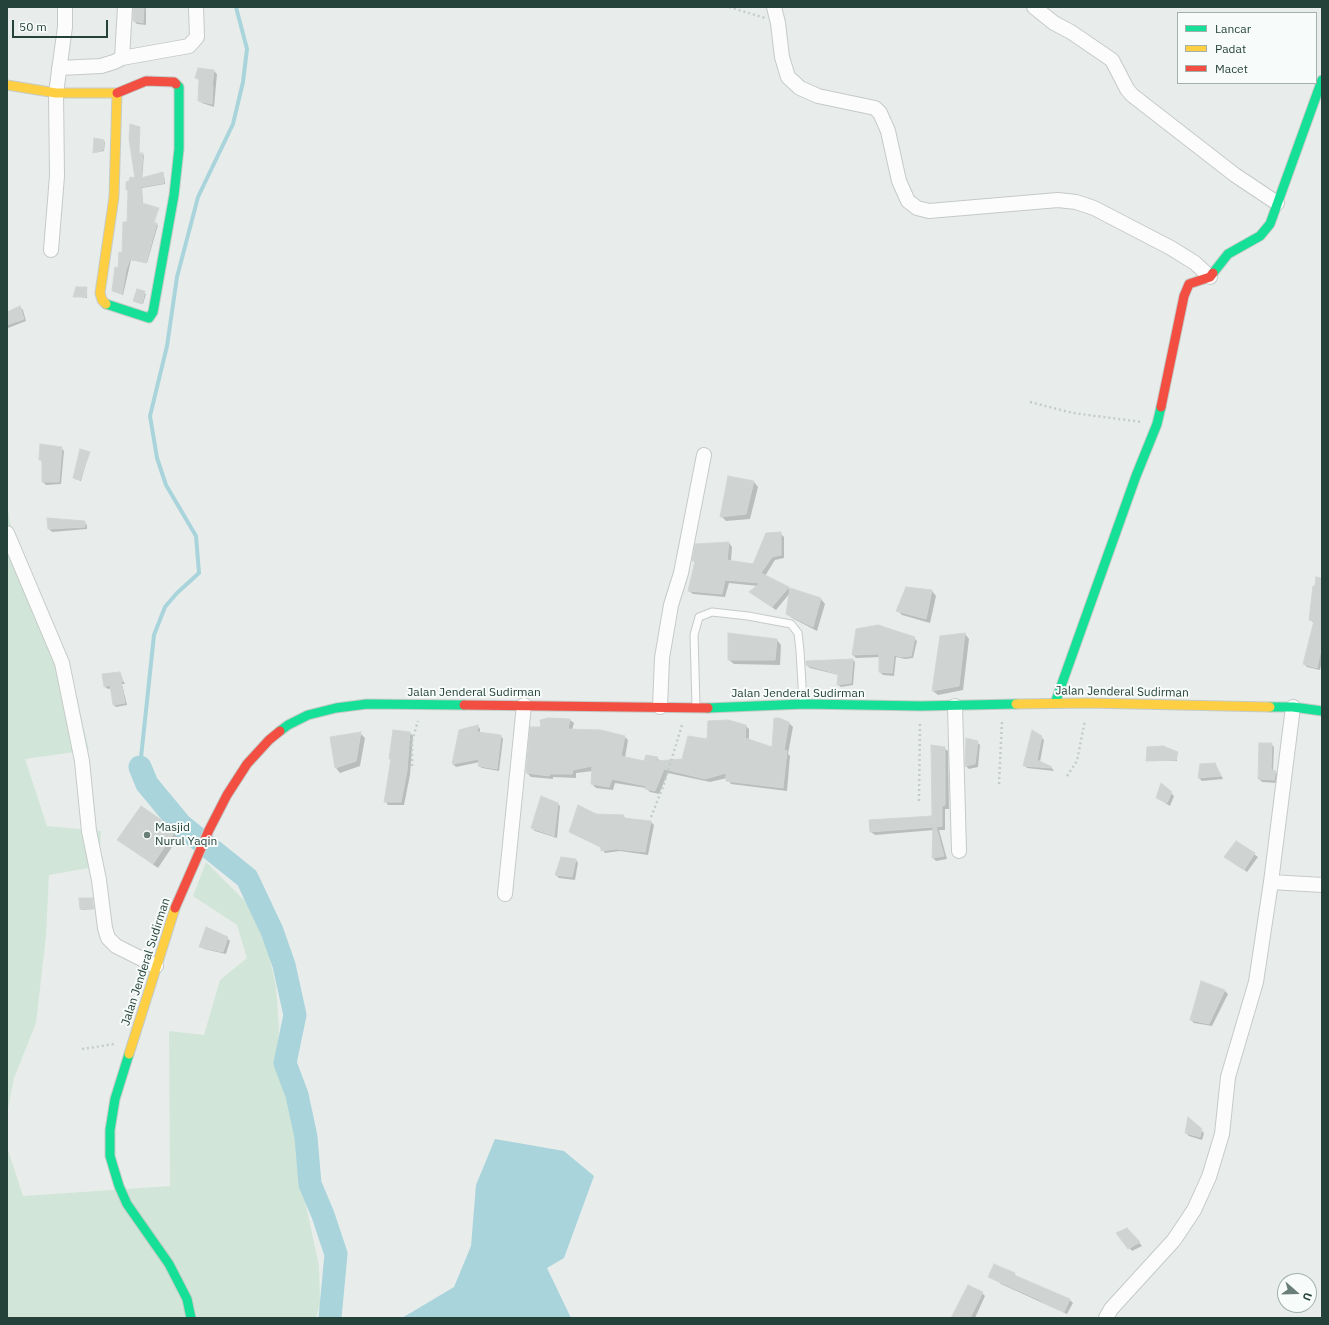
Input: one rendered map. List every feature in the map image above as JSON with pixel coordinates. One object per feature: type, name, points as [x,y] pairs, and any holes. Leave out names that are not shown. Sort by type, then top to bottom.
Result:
[{"type":"main road","points":[[1055,703],[1136,476],[1157,424],[1168,379],[1184,296],[1189,284],[1210,277],[1228,254],[1260,236],[1270,224],[1322,80]]},
{"type":"main road","points":[[7,85],[56,93],[116,93],[146,81],[174,82],[179,87],[179,149],[174,195],[161,273],[153,312],[149,318],[108,305],[102,300],[100,293],[114,196],[116,93]]},
{"type":"main road","name":"Jalan Jenderal Sudirman","points":[[191,1318],[187,1299],[169,1264],[127,1204],[110,1156],[110,1130],[115,1099],[174,909],[209,830],[227,795],[247,764],[268,740],[288,725],[308,715],[336,708],[367,704],[660,707],[686,709],[696,707],[804,704],[955,706],[1088,703],[1293,707],[1322,711]]},
{"type":"street","points":[[51,250],[57,176],[56,93],[65,27],[66,7]]},
{"type":"street","points":[[122,58],[125,7]]},
{"type":"street","points":[[59,68],[101,66],[122,58],[189,46],[197,37],[196,7]]},
{"type":"street","points":[[774,7],[778,23],[782,57],[788,77],[800,88],[818,96],[875,108],[880,114],[888,131],[899,181],[908,201],[917,208],[929,211],[1058,200],[1076,202],[1094,208],[1171,248],[1194,263],[1210,277]]},
{"type":"street","points":[[1034,7],[1054,23],[1071,32],[1112,60],[1127,89],[1132,95],[1236,175],[1277,203]]},
{"type":"street","points":[[660,707],[662,658],[671,605],[681,573],[704,455]]},
{"type":"street","points":[[7,533],[62,663],[82,761],[90,831],[99,880],[105,928],[108,938],[116,946],[156,966]]},
{"type":"street","points":[[505,894],[516,788],[520,727],[524,705]]},
{"type":"street","points":[[955,706],[959,850]]},
{"type":"street","points":[[1106,1318],[1111,1309],[1174,1240],[1194,1210],[1209,1177],[1222,1134],[1228,1077],[1256,982],[1271,882],[1293,707]]},
{"type":"street","points":[[1271,882],[1322,886]]},
{"type":"lane","points":[[696,707],[694,635],[699,617],[712,612],[748,616],[791,624],[798,633],[804,704]]},
{"type":"path","points":[[729,7],[778,23]]},
{"type":"path","points":[[1030,402],[1080,414],[1157,424]]},
{"type":"path","points":[[1067,776],[1077,761],[1088,703]]},
{"type":"path","points":[[412,766],[412,741],[423,705]]},
{"type":"path","points":[[998,784],[1002,705]]},
{"type":"path","points":[[919,801],[921,706]]},
{"type":"path","points":[[651,817],[671,762],[686,709]]},
{"type":"path","points":[[82,1049],[133,1042]]},
{"type":"green space","points":[[7,504],[17,566],[77,701],[89,750],[25,759],[47,826],[101,831],[99,866],[49,875],[46,936],[36,1023],[14,1078],[7,1114]]},
{"type":"green space","points":[[206,862],[246,902],[267,946],[276,986],[279,1029],[277,1060],[297,1131],[306,1205],[319,1266],[320,1304],[316,1318],[7,1318],[7,1147],[23,1196],[170,1186],[169,1031],[204,1035],[220,980],[247,958],[237,925],[193,896]]},
{"type":"water","points":[[495,1139],[564,1151],[594,1176],[564,1258],[547,1268],[571,1318],[402,1318],[454,1287],[471,1246],[476,1185]]},
{"type":"building","points":[[133,7],[144,7],[143,23],[133,21]]},
{"type":"building","points":[[198,68],[214,70],[212,104],[198,101],[199,79],[195,78]]},
{"type":"building","points":[[130,124],[140,127],[139,153],[143,153],[141,178],[163,172],[164,183],[141,187],[142,203],[159,208],[153,223],[157,223],[146,263],[130,259],[126,270],[122,294],[112,291],[115,267],[118,268],[119,252],[122,253],[123,222],[127,222],[128,190],[126,190],[126,182],[129,181],[130,177],[135,178],[129,139]]},
{"type":"building","points":[[94,138],[104,140],[103,150],[93,153]]},
{"type":"building","points":[[76,287],[87,287],[86,297],[73,297]]},
{"type":"building","points":[[137,289],[145,291],[142,304],[133,301]]},
{"type":"building","points":[[20,306],[24,319],[7,325],[7,312]]},
{"type":"building","points":[[40,444],[62,447],[59,482],[42,482],[42,460],[39,460]]},
{"type":"building","points":[[80,449],[90,452],[80,480],[73,478]]},
{"type":"building","points":[[728,476],[754,481],[746,514],[720,517]]},
{"type":"building","points":[[47,518],[85,521],[85,527],[48,529]]},
{"type":"building","points":[[781,532],[781,555],[772,557],[761,573],[789,587],[772,607],[749,592],[760,583],[725,580],[722,594],[688,591],[695,561],[692,561],[695,544],[729,542],[727,560],[753,564],[766,533]]},
{"type":"building","points":[[1316,577],[1322,578],[1322,645],[1317,668],[1303,664],[1314,621],[1309,620],[1313,586],[1315,586]]},
{"type":"building","points":[[906,587],[932,590],[926,619],[896,611]]},
{"type":"building","points":[[790,588],[821,598],[813,627],[786,614]]},
{"type":"building","points":[[878,625],[915,637],[911,656],[901,657],[894,655],[892,673],[879,672],[879,654],[852,655],[856,629]]},
{"type":"building","points":[[728,633],[777,639],[775,660],[728,660]]},
{"type":"building","points":[[965,633],[959,686],[932,691],[940,636]]},
{"type":"building","points":[[853,659],[851,683],[837,685],[838,674],[806,665],[806,661]]},
{"type":"building","points":[[120,672],[123,681],[121,682],[125,703],[113,705],[110,685],[104,687],[102,674]]},
{"type":"building","points":[[548,718],[570,719],[568,729],[601,730],[625,736],[621,756],[644,761],[646,755],[658,757],[656,761],[682,759],[688,736],[707,739],[708,721],[728,720],[746,725],[745,738],[772,747],[774,718],[779,718],[789,722],[784,750],[787,751],[783,788],[726,781],[726,773],[705,779],[664,769],[655,791],[645,789],[646,786],[612,779],[609,787],[591,784],[592,766],[573,770],[572,774],[550,774],[549,776],[526,773],[530,727],[541,727],[540,720]]},
{"type":"building","points":[[478,725],[477,732],[501,735],[497,769],[478,766],[479,759],[452,764],[459,730]]},
{"type":"building","points":[[393,730],[410,732],[407,771],[401,802],[384,802],[391,759],[389,759]]},
{"type":"building","points":[[1032,730],[1042,736],[1037,760],[1052,767],[1051,768],[1023,766]]},
{"type":"building","points":[[361,732],[356,761],[335,768],[330,737]]},
{"type":"building","points":[[966,738],[978,741],[975,764],[965,766]]},
{"type":"building","points":[[1259,743],[1272,743],[1271,770],[1276,771],[1274,780],[1258,779]]},
{"type":"building","points":[[931,745],[945,747],[945,805],[942,806],[942,826],[936,827],[944,856],[932,858],[933,827],[870,832],[869,820],[932,816]]},
{"type":"building","points":[[1163,746],[1178,752],[1176,760],[1146,761],[1147,747]]},
{"type":"building","points":[[1215,763],[1221,776],[1198,778],[1200,764]]},
{"type":"building","points":[[1161,783],[1172,792],[1167,803],[1156,798]]},
{"type":"building","points":[[541,796],[558,803],[554,836],[531,828]]},
{"type":"building","points":[[578,805],[596,814],[624,815],[623,818],[651,821],[645,852],[616,849],[601,851],[601,847],[569,832]]},
{"type":"building","name":"Masjid Nurul Yaqin","points":[[141,806],[176,830],[153,864],[117,840]]},
{"type":"building","points":[[1236,841],[1255,853],[1244,870],[1224,857]]},
{"type":"building","points":[[561,857],[576,859],[572,877],[555,875]]},
{"type":"building","points":[[79,898],[93,898],[93,909],[80,909]]},
{"type":"building","points":[[206,927],[228,937],[223,952],[199,947]]},
{"type":"building","points":[[1201,981],[1225,990],[1209,1024],[1190,1020]]},
{"type":"building","points":[[1188,1117],[1202,1129],[1200,1137],[1185,1133]]},
{"type":"building","points":[[1127,1228],[1140,1242],[1128,1249],[1116,1233]]},
{"type":"building","points":[[994,1264],[1015,1273],[1014,1275],[1070,1299],[1064,1312],[988,1277]]},
{"type":"building","points":[[968,1285],[983,1292],[970,1318],[951,1318]]},
{"type":"waterway","points":[[140,767],[154,635],[165,607],[177,593],[199,573],[196,536],[166,485],[157,458],[150,416],[167,346],[177,277],[198,197],[233,124],[243,82],[247,49],[236,7]]},
{"type":"waterway","points":[[140,767],[147,784],[181,825],[247,878],[272,931],[284,965],[295,1015],[285,1063],[297,1095],[306,1137],[310,1184],[323,1215],[336,1254],[330,1318]]},
{"type":"traffic: fast","points":[[1213,273],[1228,254],[1260,236],[1270,224],[1322,80]]},
{"type":"traffic: fast","points":[[106,304],[149,318],[153,312],[174,195],[179,149],[179,87],[176,84]]},
{"type":"traffic: fast","points":[[1055,703],[1136,476],[1157,424],[1161,407]]},
{"type":"traffic: fast","points":[[280,731],[288,725],[308,715],[336,708],[367,704],[464,705]]},
{"type":"traffic: fast","points":[[708,708],[804,704],[921,706],[1016,704]]},
{"type":"traffic: fast","points":[[1270,707],[1293,707],[1322,711]]},
{"type":"traffic: fast","points":[[129,1054],[115,1099],[110,1130],[110,1156],[119,1186],[127,1204],[169,1264],[187,1299],[191,1318]]},
{"type":"traffic: slow","points":[[7,85],[56,93],[117,93],[114,197],[100,293],[102,300],[106,304]]},
{"type":"traffic: slow","points":[[1016,704],[1088,703],[1270,707]]},
{"type":"traffic: slow","points":[[129,1054],[175,908]]},
{"type":"traffic: jam","points":[[117,93],[146,81],[174,82],[176,84]]},
{"type":"traffic: jam","points":[[1161,407],[1184,296],[1189,284],[1210,277],[1213,273]]},
{"type":"traffic: jam","points":[[464,705],[708,708]]},
{"type":"traffic: jam","points":[[175,908],[209,830],[227,795],[247,764],[269,740],[280,731]]},
{"type":"place","name":"Masjid Nurul Yaqin","points":[[147,835]]}]
